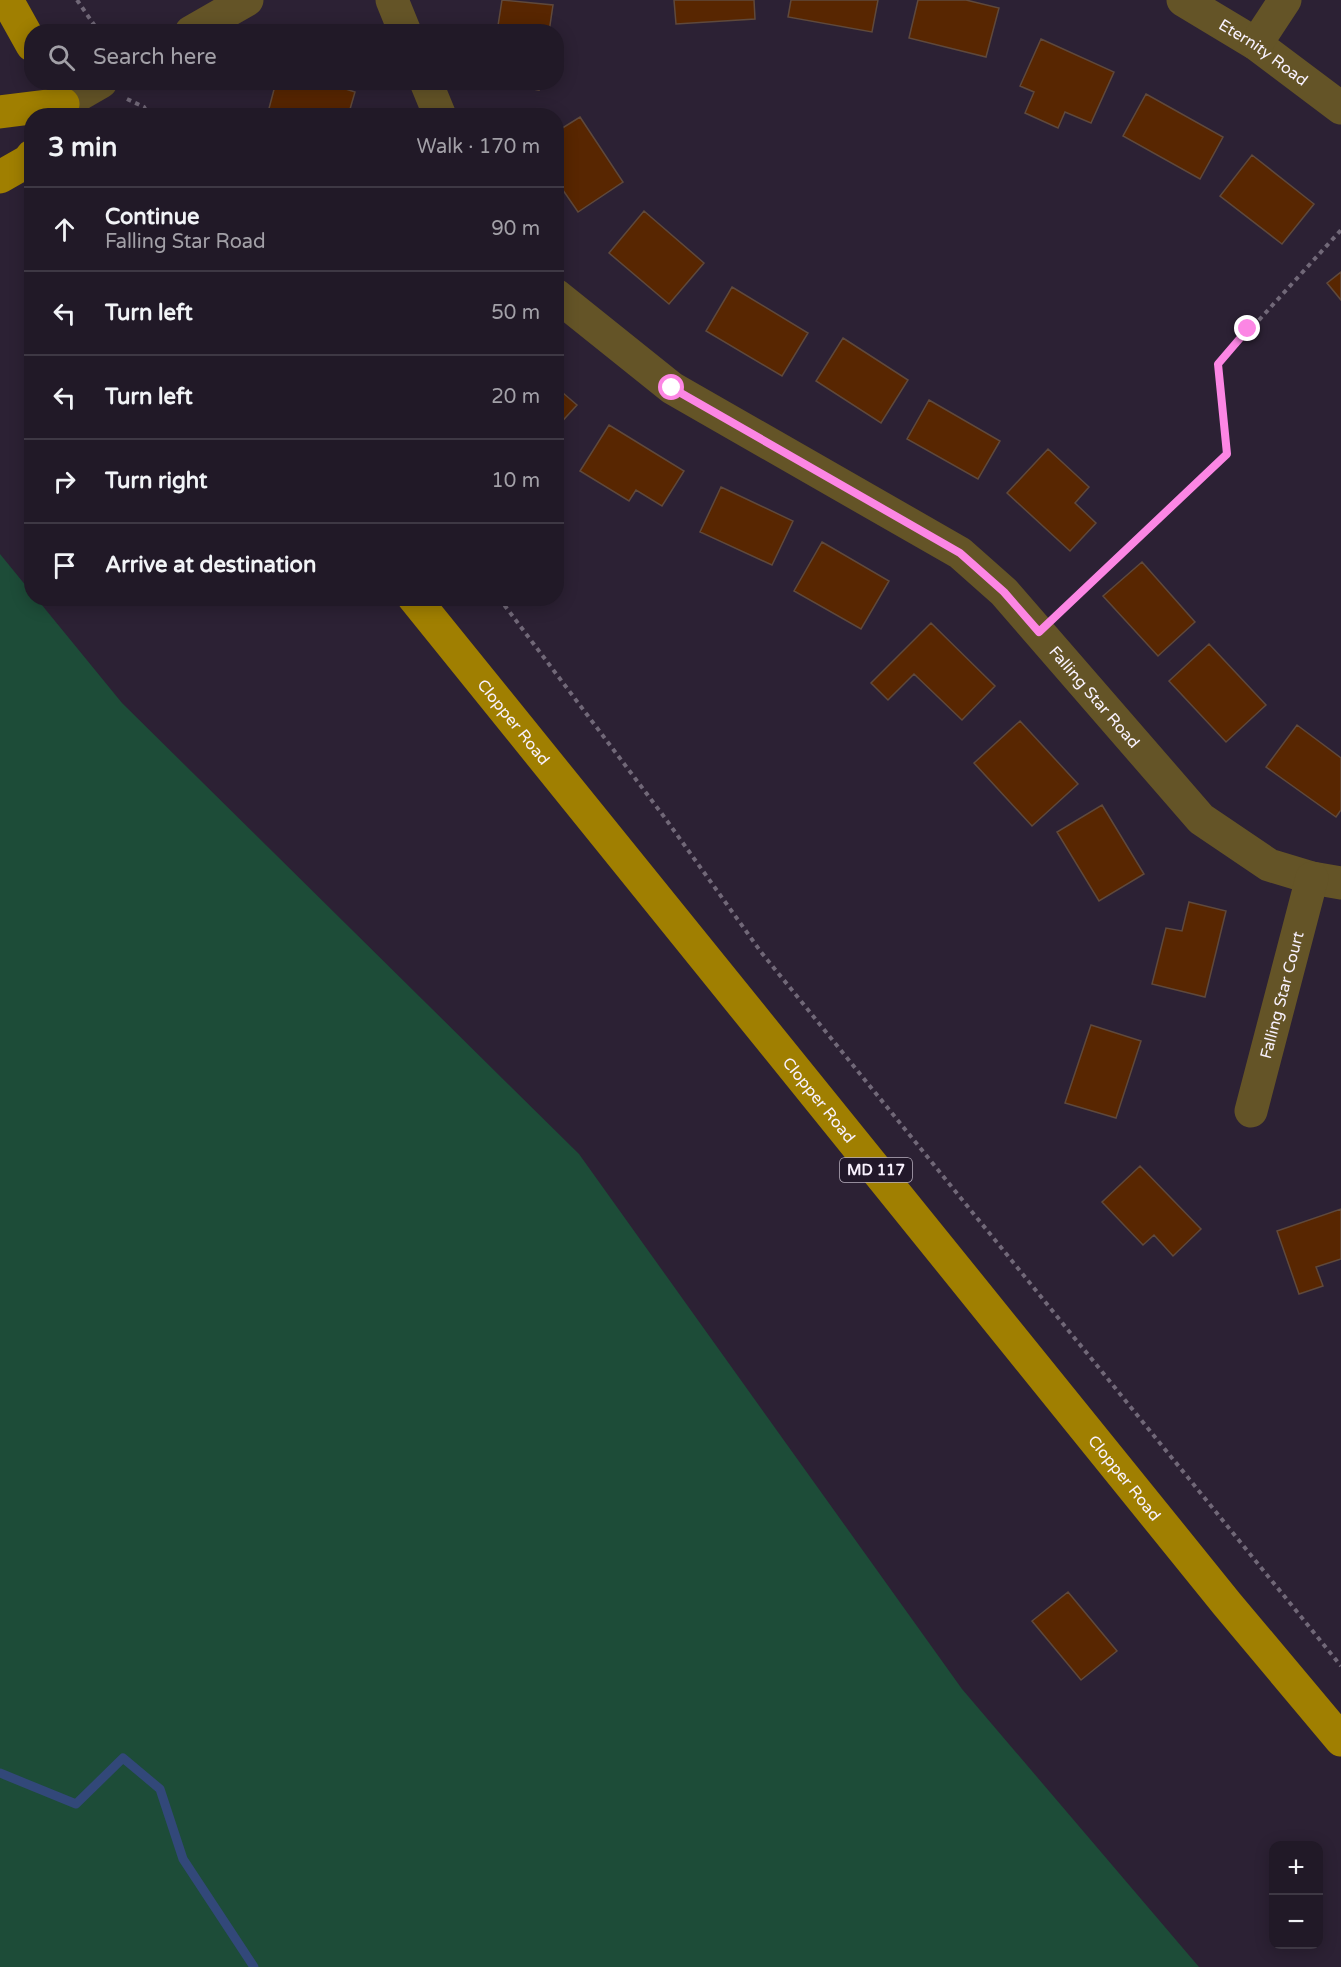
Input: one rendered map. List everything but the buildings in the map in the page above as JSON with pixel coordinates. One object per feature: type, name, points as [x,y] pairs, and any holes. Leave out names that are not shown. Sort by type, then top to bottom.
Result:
[{"type":"main road","points":[[7,0],[24,31]]},
{"type":"main road","points":[[30,108],[60,104]]},
{"type":"main road","points":[[0,112],[24,109]]},
{"type":"main road","points":[[0,177],[24,163]]},
{"type":"main road","name":"Clopper Road","points":[[420,606],[1227,1604],[1341,1740]]},
{"type":"street","points":[[205,24],[247,0]]},
{"type":"street","points":[[392,0],[402,24]]},
{"type":"street","name":"Eternity Road","points":[[1183,0],[1256,44],[1341,108]]},
{"type":"street","points":[[1256,44],[1285,0]]},
{"type":"street","points":[[60,104],[103,90]]},
{"type":"street","points":[[429,90],[437,108]]},
{"type":"street","name":"Falling Star Road","points":[[564,301],[672,388],[960,553],[1004,592],[1201,819],[1269,865],[1327,881]]},
{"type":"street","name":"Falling Star Court","points":[[1251,1112],[1327,881]]},
{"type":"path","points":[[77,0],[94,24]]},
{"type":"path","points":[[115,90],[128,101],[145,108]]},
{"type":"path","points":[[1039,632],[1227,454],[1218,364],[1341,231]]},
{"type":"path","points":[[505,606],[761,952],[1341,1666]]},
{"type":"green space","points":[[0,554],[24,583],[24,606],[43,606],[122,703],[579,1154],[962,1689],[1199,1967],[0,1967]]},
{"type":"waterway","points":[[0,1773],[76,1804],[123,1758],[160,1789],[183,1859],[254,1967]]},
{"type":"route","points":[[672,388],[960,553],[1004,592],[1039,632],[1227,454],[1218,364],[1248,329]]}]
